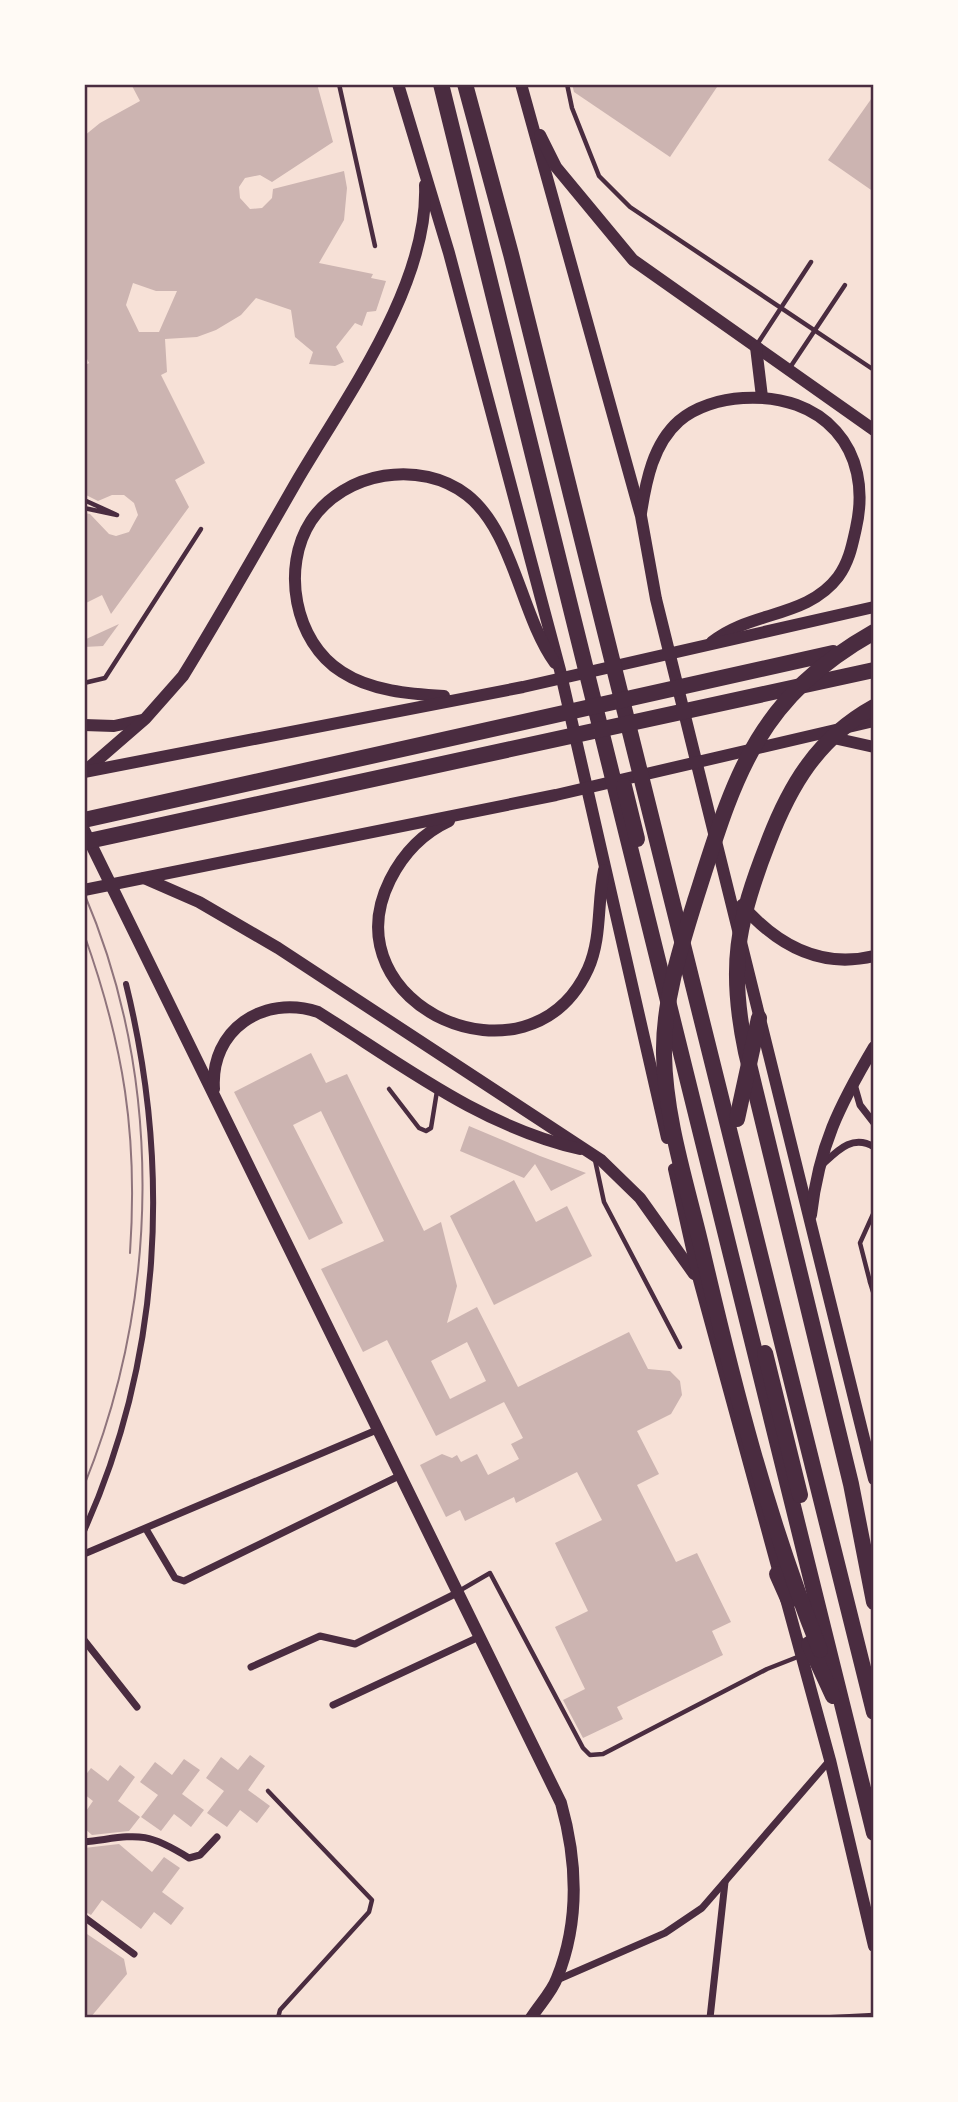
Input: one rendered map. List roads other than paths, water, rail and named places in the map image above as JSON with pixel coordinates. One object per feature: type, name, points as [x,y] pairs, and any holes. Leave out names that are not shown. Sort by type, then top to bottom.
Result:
[{"type":"highway","points":[[465,84],[511,254],[874,1712]]},
{"type":"highway","points":[[476,84],[874,1668]]},
{"type":"highway","points":[[443,87],[874,1833]]},
{"type":"highway","points":[[443,87],[874,1793]]},
{"type":"highway","points":[[866,1759],[804,1611],[774,1529],[731,1374],[673,1128],[664,1049],[667,1012],[687,928],[735,779],[768,724],[800,686],[821,666],[874,632]]},
{"type":"highway","points":[[84,820],[874,645]]},
{"type":"highway","points":[[84,842],[874,670]]},
{"type":"highway","points":[[874,707],[824,744],[803,769],[785,800],[745,901],[736,980],[746,1052],[857,1511],[874,1602]]},
{"type":"highway","points":[[737,1119],[759,1018]]},
{"type":"highway","points":[[777,1574],[849,1732]]},
{"type":"main road","points":[[398,84],[560,670],[699,1280],[777,1574],[830,1760],[874,1946]]},
{"type":"main road","points":[[521,84],[640,516],[656,599],[874,1479]]},
{"type":"main road","points":[[529,113],[556,167],[633,260],[874,430]]},
{"type":"main road","points":[[84,772],[145,719],[184,676],[375,347],[412,264],[425,196],[424,171]]},
{"type":"main road","points":[[756,347],[762,397]]},
{"type":"main road","points":[[640,516],[648,475],[662,442],[679,421],[699,409],[729,399],[762,397],[788,400],[813,411],[845,441],[856,466],[861,492],[859,516],[849,559],[837,579],[820,594],[793,610],[729,630],[708,646]]},
{"type":"main road","points":[[473,695],[418,694],[368,684],[342,673],[313,645],[299,611],[298,555],[311,521],[338,494],[375,477],[404,474],[432,478],[467,495],[497,533],[534,628],[560,670]]},
{"type":"main road","points":[[84,772],[523,687],[874,607]]},
{"type":"main road","points":[[84,725],[114,726],[145,719]]},
{"type":"main road","points":[[84,890],[556,795],[874,721]]},
{"type":"main road","points":[[800,737],[840,738],[874,747]]},
{"type":"main road","points":[[474,811],[442,824],[415,845],[388,884],[378,921],[380,949],[392,976],[414,1000],[454,1024],[483,1030],[513,1030],[542,1021],[565,1003],[582,981],[593,956],[606,863]]},
{"type":"main road","points":[[84,830],[553,1781],[567,1825],[574,1894],[569,1937],[556,1980],[531,2018]]},
{"type":"main road","points":[[144,878],[199,902],[278,948],[591,1153],[640,1198],[699,1280]]},
{"type":"main road","points":[[730,891],[761,925],[805,953],[834,960],[874,956]]},
{"type":"main road","points":[[216,1100],[216,1062],[226,1038],[244,1020],[280,1006],[318,1012],[438,1087],[508,1126],[591,1153]]},
{"type":"main road","points":[[810,1223],[817,1170],[839,1107],[874,1047]]},
{"type":"street","points":[[84,1531],[122,1425],[143,1336],[152,1255],[155,1191],[147,1083],[126,984]]},
{"type":"street","points":[[854,1081],[860,1105],[874,1123]]},
{"type":"street","points":[[817,1170],[848,1143],[865,1142],[874,1147]]},
{"type":"street","points":[[84,1555],[379,1429]]},
{"type":"street","points":[[146,1529],[175,1578],[184,1581],[401,1474]]},
{"type":"street","points":[[251,1667],[320,1636],[355,1644],[459,1592]]},
{"type":"street","points":[[333,1705],[481,1636]]},
{"type":"street","points":[[84,1640],[137,1707]]},
{"type":"street","points":[[556,1980],[665,1933],[702,1908],[830,1760]]},
{"type":"street","points":[[84,1842],[148,1836],[189,1858],[200,1855],[217,1837]]},
{"type":"street","points":[[710,2018],[726,1881]]},
{"type":"street","points":[[84,1917],[134,1954]]},
{"type":"lane","points":[[339,84],[375,246]]},
{"type":"lane","points":[[567,84],[572,108],[599,176],[630,207],[874,370]]},
{"type":"lane","points":[[756,347],[811,262]]},
{"type":"lane","points":[[788,370],[845,285]]},
{"type":"lane","points":[[84,500],[117,515],[84,508]]},
{"type":"lane","points":[[84,683],[105,678],[201,529]]},
{"type":"lane","points":[[389,1089],[419,1128],[426,1131],[431,1128],[438,1087]]},
{"type":"lane","points":[[591,1153],[604,1202],[680,1347]]},
{"type":"lane","points":[[874,1212],[860,1243],[874,1295]]},
{"type":"lane","points":[[459,1592],[490,1573],[583,1748],[590,1755],[603,1754],[767,1669],[801,1656]]},
{"type":"lane","points":[[268,1791],[372,1900],[369,1912],[280,2010],[278,2018]]},
{"type":"lane","points":[[815,2018],[874,2015]]},
{"type":"tram line","points":[[84,893],[110,964],[128,1038],[139,1113],[142,1189],[138,1265],[127,1340],[109,1414],[84,1486]]},
{"type":"tram line","points":[[84,934],[109,1014],[125,1091],[132,1169],[130,1253]]}]
